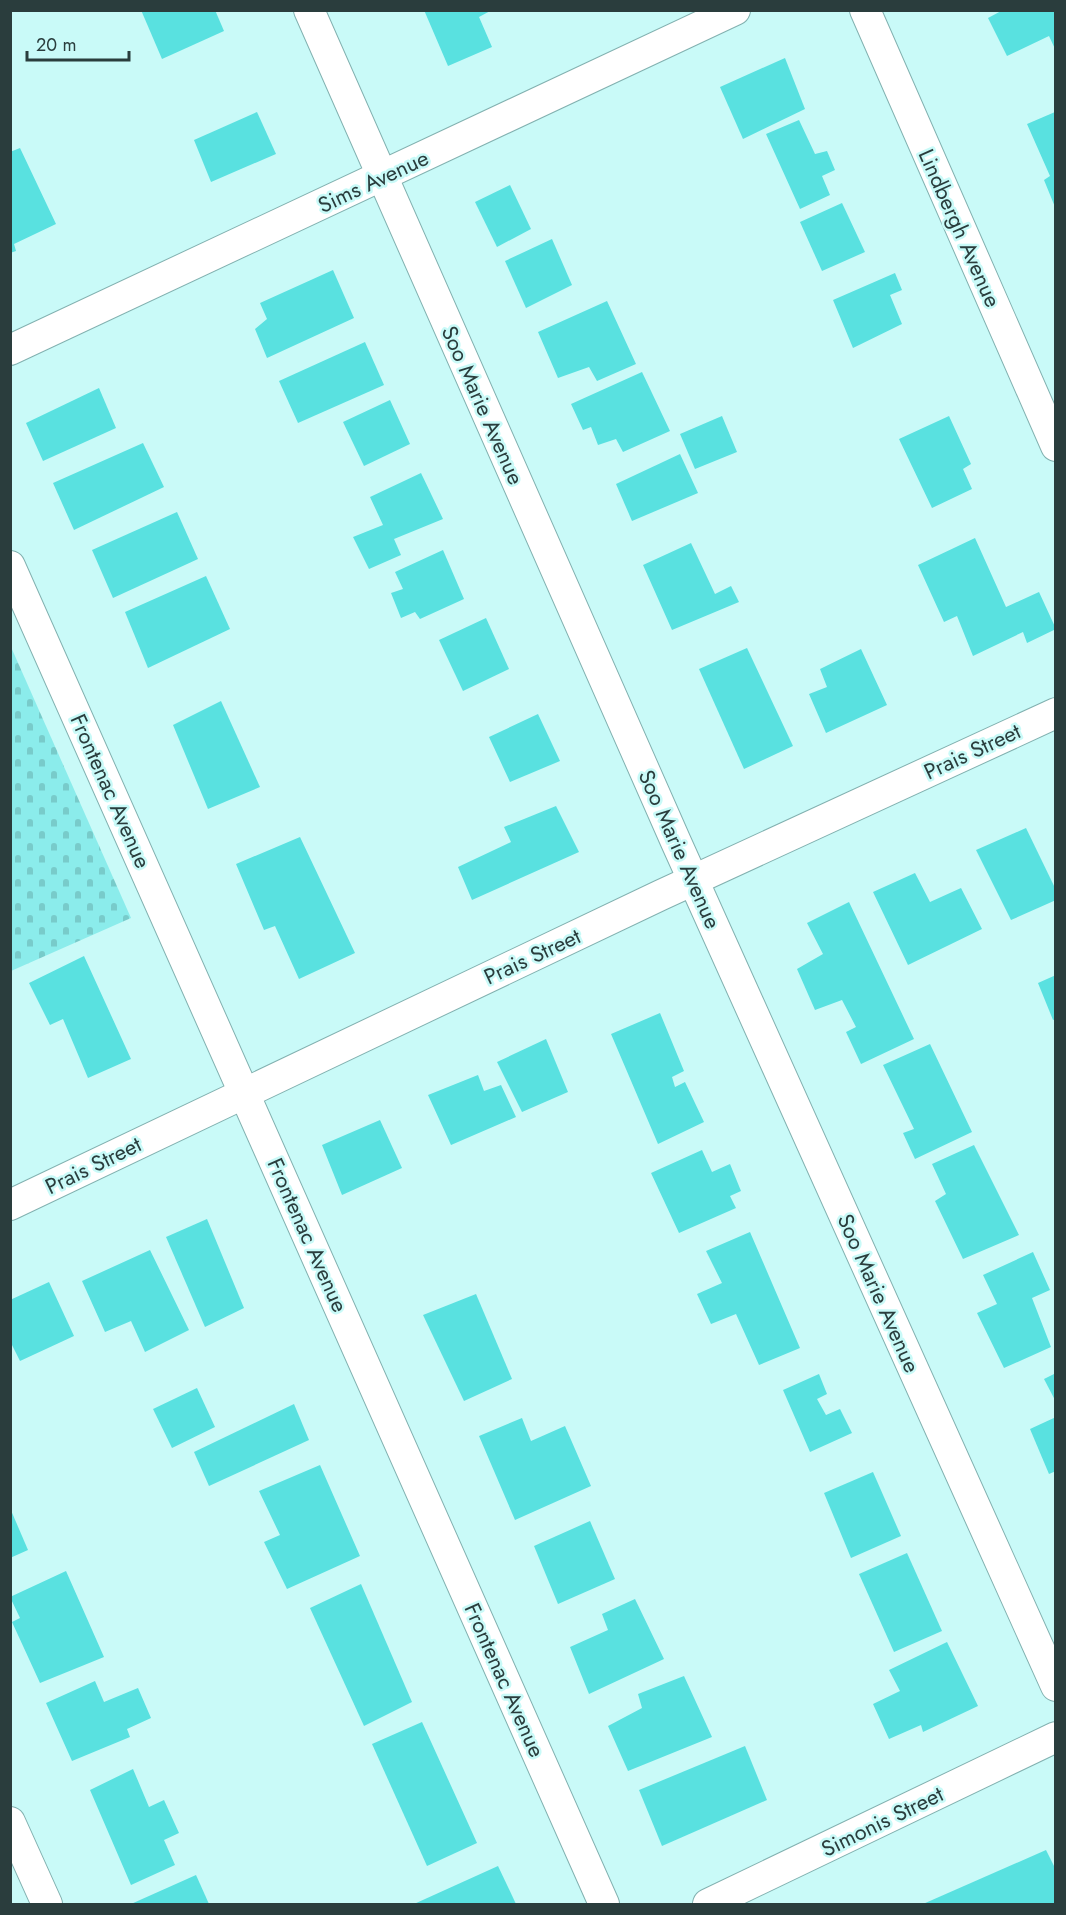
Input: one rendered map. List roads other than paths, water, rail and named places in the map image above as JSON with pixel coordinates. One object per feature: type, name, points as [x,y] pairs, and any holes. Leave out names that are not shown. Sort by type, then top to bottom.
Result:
[{"type":"street","name":"Soo Marie Avenue","points":[[309,10],[693,880],[1056,1686]]},
{"type":"street","name":"Sims Avenue","points":[[10,350],[735,10]]},
{"type":"street","name":"Lindbergh Avenue","points":[[865,10],[1056,446]]},
{"type":"street","name":"Frontenac Avenue","points":[[10,566],[604,1905]]},
{"type":"street","name":"Prais Street","points":[[10,1204],[693,880],[1056,712]]},
{"type":"street","name":"Simonis Street","points":[[708,1905],[1056,1737]]},
{"type":"street","points":[[10,1822],[47,1905]]}]
